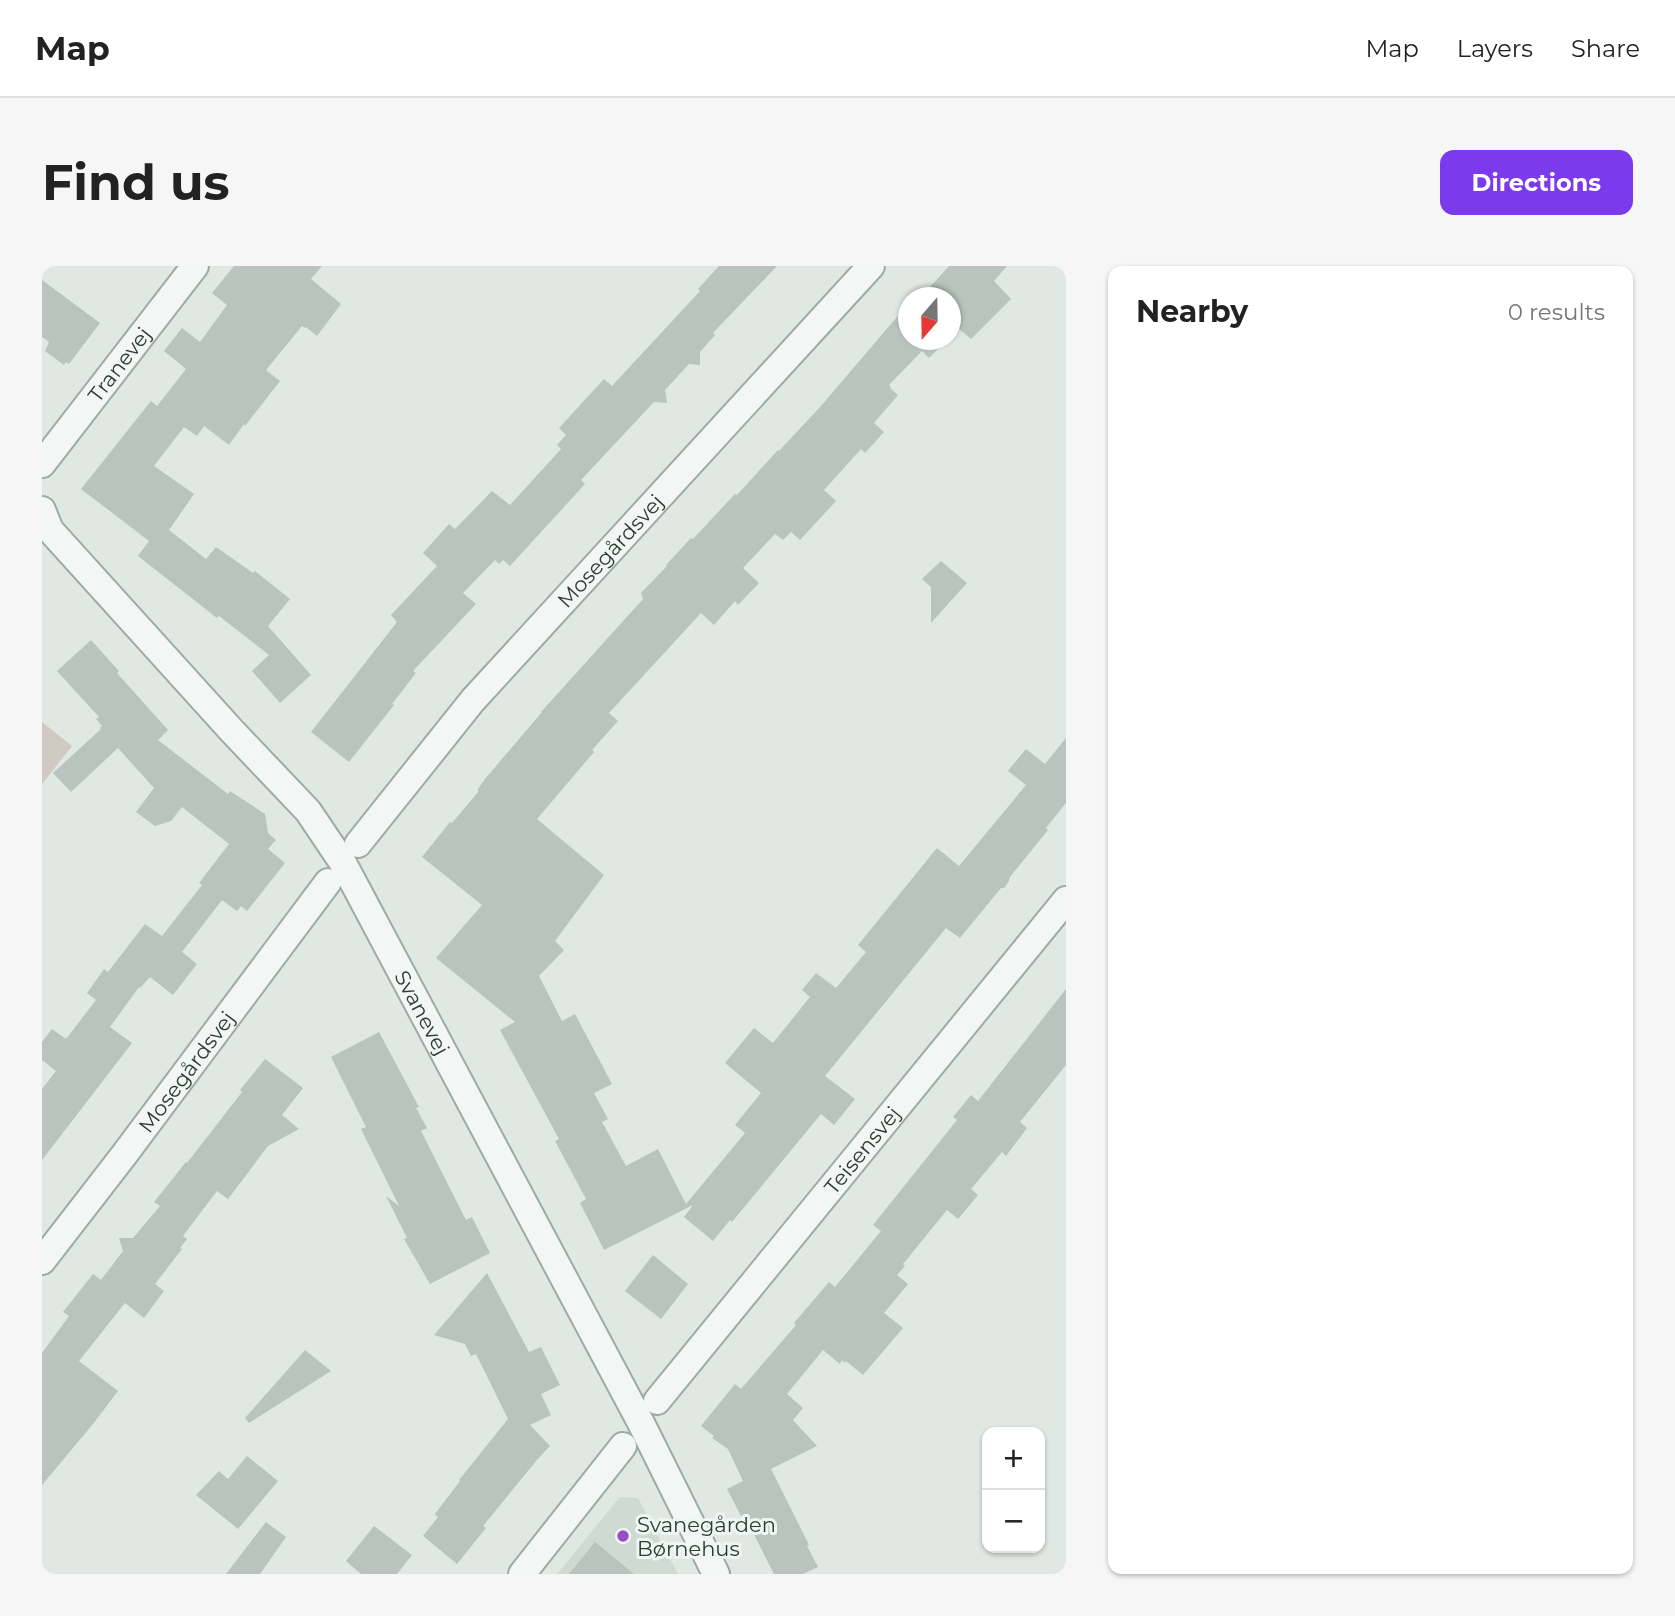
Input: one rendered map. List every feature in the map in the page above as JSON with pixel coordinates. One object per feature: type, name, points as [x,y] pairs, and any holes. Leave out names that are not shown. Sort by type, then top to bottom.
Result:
[{"type":"street","name":"Tranevej","points":[[42,464],[195,266]]},
{"type":"street","name":"Mosegårdsvej","points":[[358,844],[473,700],[871,266]]},
{"type":"street","name":"Svanevej","points":[[42,510],[50,530],[308,811],[343,863],[640,1423],[716,1574]]},
{"type":"street","name":"Mosegårdsvej","points":[[42,1261],[328,883]]},
{"type":"street","name":"Teisensvej","points":[[657,1401],[1066,900]]},
{"type":"street","points":[[522,1574],[623,1446]]},
{"type":"shaded area","points":[[42,722],[72,746],[42,784]]},
{"type":"shaded area","name":"Svanegården Børnehus","points":[[620,1497],[638,1498],[678,1574],[557,1574]]},
{"type":"building","points":[[234,266],[322,266],[311,279],[341,304],[317,336],[302,326],[266,370],[280,381],[229,445],[204,426],[197,436],[184,427],[154,466],[194,494],[169,530],[206,559],[216,547],[253,573],[255,571],[290,599],[268,626],[311,675],[280,703],[252,671],[269,655],[138,556],[149,541],[81,489],[151,401],[157,406],[186,369],[164,351],[182,328],[200,342],[227,305],[212,293]]},
{"type":"building","points":[[719,266],[777,266],[713,333],[715,335],[700,352],[700,365],[689,364],[665,390],[667,403],[654,402],[581,480],[585,484],[510,566],[503,560],[499,564],[495,560],[463,593],[476,604],[413,671],[416,673],[392,704],[394,705],[349,762],[311,732],[397,622],[391,615],[437,566],[423,553],[449,524],[455,529],[492,491],[510,505],[561,449],[557,445],[566,435],[559,428],[604,379],[612,386],[700,291],[698,289]]},
{"type":"building","points":[[949,266],[1007,266],[994,281],[1011,299],[971,339],[961,331],[961,287],[930,287]]},
{"type":"building","points":[[42,280],[100,323],[69,364],[66,362],[64,365],[45,351],[49,342],[42,337]]},
{"type":"building","points":[[898,316],[898,350],[937,350],[929,358],[922,351],[889,385],[898,395],[874,423],[884,432],[865,453],[861,449],[824,490],[836,501],[800,540],[791,532],[783,540],[775,534],[743,568],[759,583],[738,605],[735,601],[714,625],[701,613],[609,713],[618,721],[537,819],[604,875],[555,941],[564,950],[539,976],[562,1021],[575,1014],[612,1084],[594,1093],[608,1119],[602,1122],[626,1166],[658,1149],[686,1204],[745,1133],[735,1125],[761,1093],[725,1063],[754,1028],[773,1043],[810,997],[802,990],[816,973],[836,988],[866,952],[858,945],[937,848],[959,866],[1026,785],[1008,771],[1026,749],[1045,764],[1066,738],[1066,803],[1004,888],[1001,888],[960,938],[946,928],[825,1076],[855,1099],[834,1125],[821,1114],[732,1222],[730,1220],[713,1241],[684,1217],[693,1205],[604,1250],[580,1203],[586,1199],[555,1141],[559,1139],[500,1030],[515,1022],[436,958],[482,905],[422,857],[541,712],[643,599],[641,593],[691,538],[737,495],[821,406]]},
{"type":"building","points":[[941,561],[967,583],[931,623],[931,587],[922,579]]},
{"type":"building","points":[[91,640],[168,730],[158,740],[228,794],[230,791],[265,814],[268,833],[276,840],[268,849],[285,863],[247,911],[241,906],[237,911],[222,900],[182,952],[197,964],[173,995],[150,977],[139,987],[110,1027],[132,1043],[42,1160],[42,1089],[56,1071],[42,1060],[42,1042],[52,1029],[66,1039],[96,1000],[87,993],[104,969],[108,972],[145,924],[162,936],[202,885],[199,883],[229,844],[182,807],[171,821],[155,826],[136,812],[154,788],[118,748],[71,792],[53,773],[102,726],[96,719],[99,717],[57,671]]},
{"type":"building","points":[[1066,989],[1066,1065],[1020,1122],[1027,1128],[1006,1156],[1002,1152],[971,1189],[978,1195],[958,1219],[947,1210],[903,1264],[905,1266],[897,1275],[908,1284],[884,1313],[903,1328],[863,1375],[846,1361],[845,1363],[842,1360],[840,1364],[823,1350],[787,1394],[803,1408],[793,1420],[817,1446],[771,1469],[818,1567],[803,1574],[774,1574],[744,1515],[741,1516],[727,1489],[743,1481],[728,1449],[701,1426],[735,1384],[741,1389],[829,1282],[835,1287],[881,1231],[873,1225],[957,1120],[953,1117],[971,1095],[978,1101]]},
{"type":"building","points":[[379,1032],[419,1107],[416,1108],[427,1128],[421,1131],[466,1220],[472,1217],[490,1253],[430,1284],[404,1239],[407,1238],[386,1196],[399,1206],[361,1129],[366,1127],[331,1057]]},
{"type":"building","points":[[265,1059],[303,1088],[282,1115],[299,1129],[268,1146],[228,1199],[217,1191],[183,1236],[187,1239],[180,1248],[182,1249],[155,1284],[164,1291],[144,1318],[125,1303],[79,1361],[118,1391],[42,1485],[42,1353],[69,1316],[63,1312],[93,1274],[101,1280],[123,1251],[119,1238],[133,1238],[160,1206],[154,1202],[187,1163]]},
{"type":"building","points":[[653,1255],[688,1284],[661,1319],[625,1291]]},
{"type":"building","points":[[487,1273],[529,1352],[541,1347],[560,1385],[541,1394],[551,1415],[530,1425],[550,1446],[483,1526],[486,1528],[457,1564],[423,1536],[438,1517],[435,1514],[459,1480],[508,1419],[476,1354],[471,1356],[465,1344],[434,1335]]},
{"type":"building","points":[[305,1350],[331,1371],[249,1423],[245,1418]]},
{"type":"building","points":[[247,1456],[278,1481],[238,1529],[196,1495],[219,1471],[228,1479]]},
{"type":"building","points":[[266,1522],[286,1537],[260,1574],[226,1574]]},
{"type":"building","points":[[374,1526],[412,1555],[397,1574],[361,1574],[346,1561]]},
{"type":"building","points":[[595,1542],[634,1574],[569,1574]]},
{"type":"place","name":"Svanegården Børnehus","points":[[623,1536]]}]
